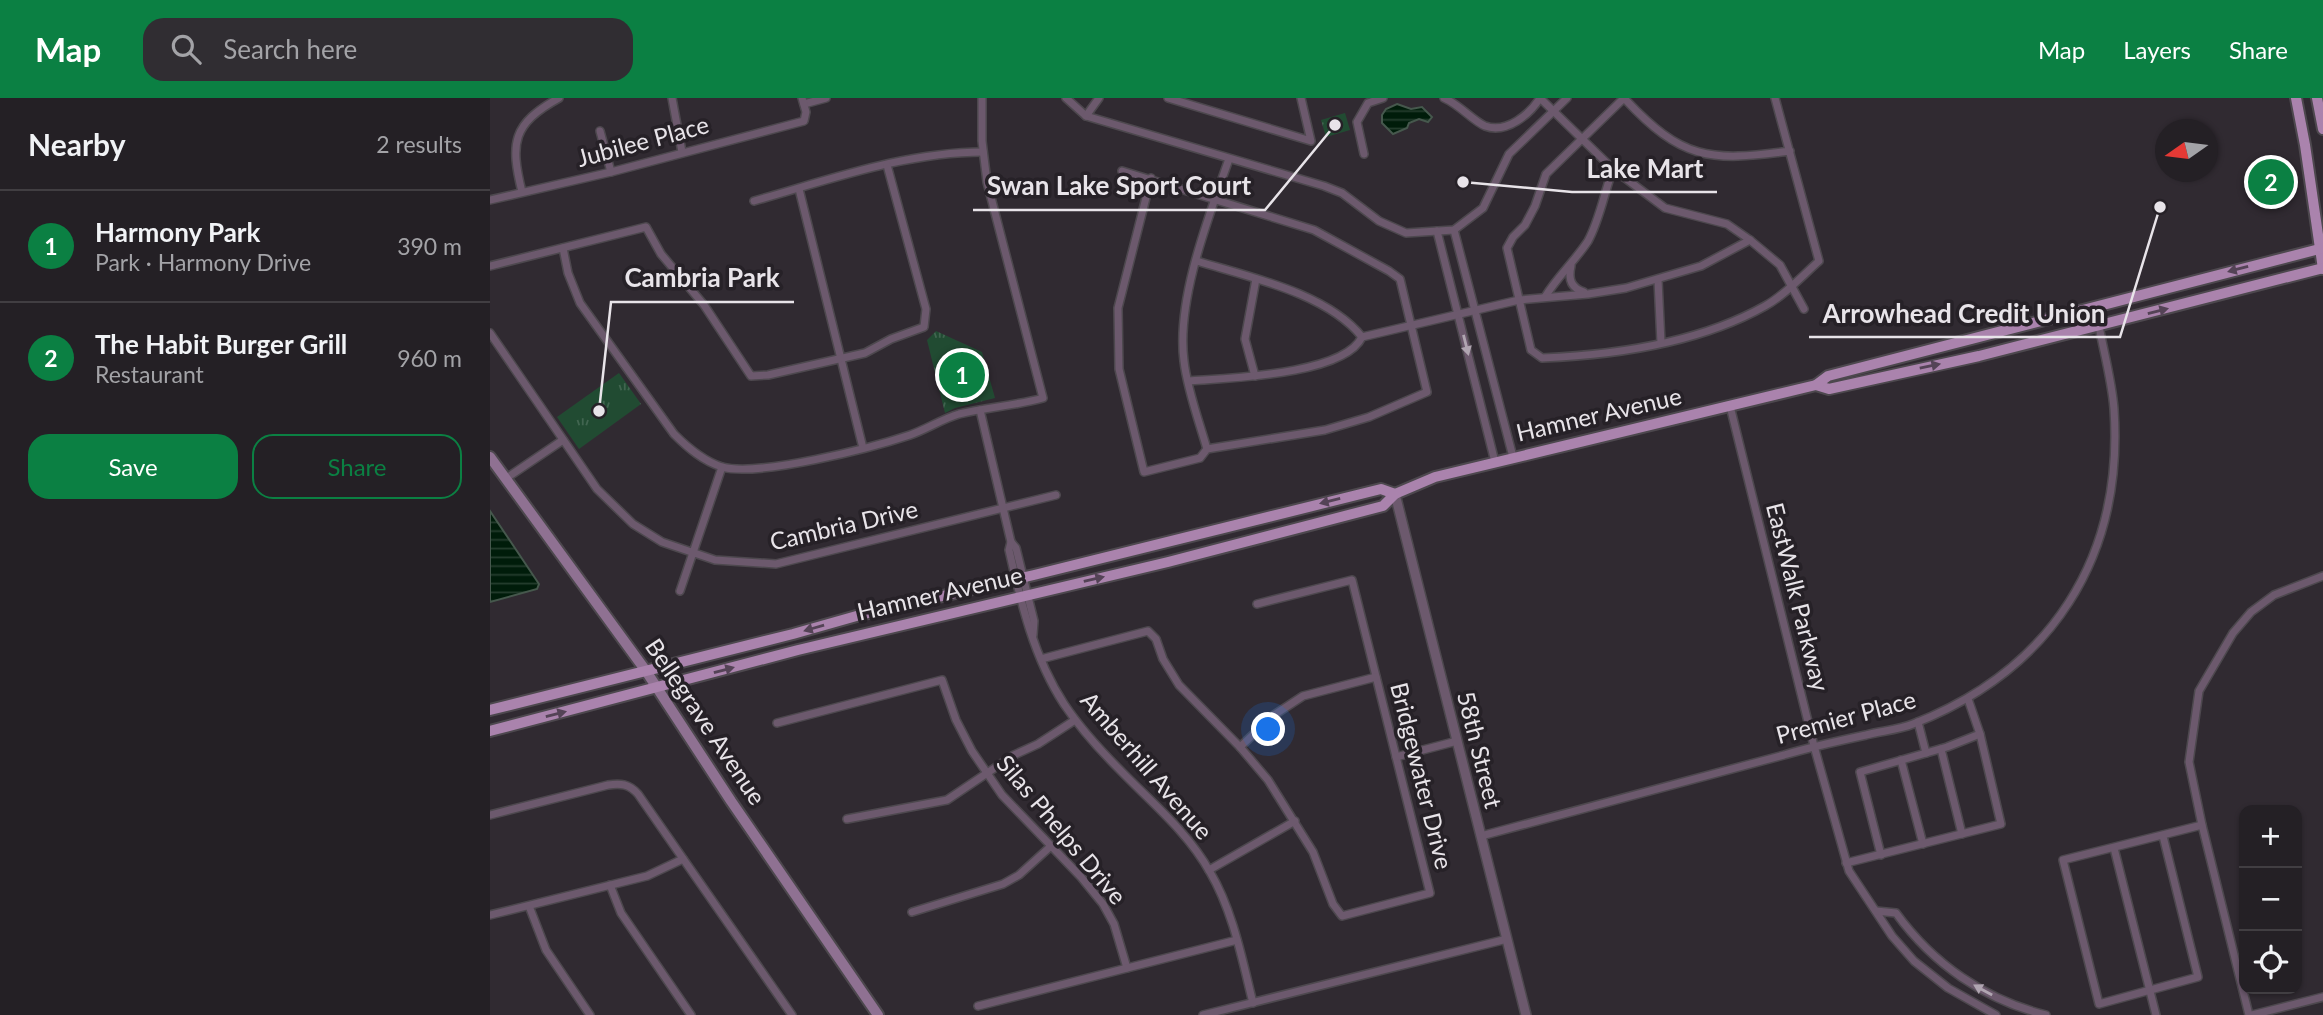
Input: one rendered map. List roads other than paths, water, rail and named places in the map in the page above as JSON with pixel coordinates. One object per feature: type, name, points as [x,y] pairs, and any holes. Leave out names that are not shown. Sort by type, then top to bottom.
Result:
[{"type":"main road","points":[[2296,98],[2323,269]]},
{"type":"main road","points":[[2317,98],[2323,129]]},
{"type":"main road","name":"Hamner Avenue","points":[[490,731],[797,650],[1383,506],[1395,494],[1435,477],[1816,385],[1828,376],[2321,249]]},
{"type":"main road","name":"Hamner Avenue","points":[[1816,385],[1829,389],[1979,356],[2323,269]]},
{"type":"main road","points":[[1842,386],[1853,377],[1901,365],[1908,356]]},
{"type":"main road","name":"Bellegrave Avenue","points":[[490,457],[658,688],[731,801],[878,1015]]},
{"type":"main road","name":"Hamner Avenue","points":[[490,710],[860,615],[1381,489],[1395,494]]},
{"type":"street","points":[[522,192],[514,153],[519,130],[528,118],[557,98]]},
{"type":"street","points":[[672,98],[682,152]]},
{"type":"street","points":[[803,101],[826,98]]},
{"type":"street","points":[[563,248],[568,272],[580,303],[674,434],[690,450],[722,467],[747,470],[863,448],[911,434],[957,415],[1043,398],[987,182],[982,98]]},
{"type":"street","points":[[1066,98],[1086,116],[1342,193],[1379,221],[1406,233],[1454,230],[1483,208],[1509,154],[1567,98]]},
{"type":"street","points":[[1086,116],[1098,98]]},
{"type":"street","points":[[1168,98],[1311,141],[1301,98]]},
{"type":"street","points":[[1364,154],[1357,122],[1367,101],[1383,98]]},
{"type":"street","points":[[1444,98],[1460,106],[1487,127],[1512,125],[1525,116],[1540,98],[1614,169],[1665,208],[1727,224],[1750,240],[1780,265],[1804,309]]},
{"type":"street","points":[[1775,98],[1790,151],[1819,261],[1766,306],[1716,327],[1627,352],[1542,358],[1531,350],[1507,248],[1525,225],[1546,174],[1624,98],[1660,134],[1680,146],[1720,157],[1745,157],[1790,151]]},
{"type":"street","name":"Jubilee Place","points":[[490,200],[611,172],[804,121],[803,101]]},
{"type":"street","points":[[600,131],[611,172]]},
{"type":"street","points":[[754,201],[920,156],[984,152]]},
{"type":"street","points":[[1207,449],[1184,361],[1184,319],[1188,291],[1229,159]]},
{"type":"street","points":[[490,266],[646,227],[662,254],[704,304],[751,376],[768,375],[864,353],[891,339],[924,327],[926,309],[887,164]]},
{"type":"street","points":[[1545,297],[1572,264],[1597,224],[1605,190],[1614,169]]},
{"type":"street","points":[[1122,171],[1151,178],[1314,229],[1390,271],[1400,279],[1427,392],[1369,417],[1325,430],[1207,449],[1200,458],[1144,472],[1119,369],[1118,308],[1151,178]]},
{"type":"street","points":[[799,189],[863,448]]},
{"type":"street","points":[[1454,230],[1513,457]]},
{"type":"street","points":[[1437,231],[1495,462]]},
{"type":"street","points":[[1362,337],[1519,300],[1588,294],[1658,280],[1702,267],[1750,240]]},
{"type":"street","points":[[1197,261],[1308,298],[1351,324],[1362,337]]},
{"type":"street","points":[[1572,264],[1569,276],[1571,282],[1576,290],[1588,294]]},
{"type":"street","points":[[1255,376],[1245,339],[1256,279]]},
{"type":"street","points":[[1658,280],[1661,343]]},
{"type":"street","name":"Premier Place","points":[[1481,836],[1814,746],[1917,722],[1968,699],[2020,659],[2056,621],[2087,573],[2104,528],[2113,480],[2114,409],[2099,326]]},
{"type":"street","name":"Cambria Drive","points":[[490,333],[597,489],[633,524],[663,542],[715,560],[776,564],[1056,495]]},
{"type":"street","points":[[1189,381],[1255,376],[1328,362],[1358,346],[1362,337]]},
{"type":"street","name":"EastWalk Parkway","points":[[1730,406],[1814,746],[1849,871],[1892,936],[1914,961],[1948,988],[1996,1015]]},
{"type":"street","name":"Amberhill Avenue","points":[[980,410],[1011,542],[1016,548],[1026,621],[1049,678],[1075,720],[1171,820],[1209,870],[1219,889],[1237,940],[1253,1003]]},
{"type":"street","points":[[506,479],[563,440]]},
{"type":"street","points":[[680,592],[722,467]]},
{"type":"street","name":"58th Street","points":[[1395,494],[1526,1015]]},
{"type":"street","points":[[2323,576],[2274,595],[2251,612],[2233,633],[2199,691],[2189,762],[2202,825],[2251,1015],[2323,997]]},
{"type":"street","name":"Bridgewater Drive","points":[[1257,604],[1352,580],[1430,893],[1342,916],[1333,904],[1313,852],[1295,821]]},
{"type":"street","points":[[1041,659],[1148,631],[1156,639],[1163,659],[1178,685],[1240,747],[1268,780],[1295,821],[1209,870]]},
{"type":"street","points":[[1240,747],[1274,715],[1303,696],[1376,677]]},
{"type":"street","name":"Silas Phelps Drive","points":[[777,723],[942,680],[956,720],[972,751],[1002,795],[1082,877],[1103,904],[1114,924],[1127,968]]},
{"type":"street","points":[[1846,863],[2001,824],[1980,734],[1968,699]]},
{"type":"street","points":[[847,818],[947,800],[1008,759],[1038,744],[1075,720]]},
{"type":"street","points":[[1917,722],[1926,753]]},
{"type":"street","points":[[1881,855],[1860,772],[1941,749],[1980,734]]},
{"type":"street","points":[[1396,757],[1457,741]]},
{"type":"street","points":[[1941,749],[1962,834]]},
{"type":"street","points":[[1901,760],[1923,844]]},
{"type":"street","points":[[490,815],[608,786],[625,785],[638,794],[792,1015]]},
{"type":"street","points":[[2163,836],[2198,977],[2099,1004],[2063,860],[2202,825]]},
{"type":"street","points":[[912,912],[1003,884],[1051,846]]},
{"type":"street","points":[[2114,848],[2156,1015]]},
{"type":"street","points":[[490,915],[660,872],[683,859]]},
{"type":"street","points":[[610,885],[621,914],[691,1015]]},
{"type":"street","points":[[529,906],[545,950],[590,1015]]},
{"type":"street","name":"EastWalk Parkway","points":[[1876,911],[1896,913],[1912,936],[1931,955],[1960,977],[2014,1006],[2046,1015]]},
{"type":"street","points":[[1203,1015],[1507,939]]},
{"type":"street","points":[[978,1006],[1237,940]]},
{"type":"place","name":"Swan Lake Sport Court","points":[[1335,125]]},
{"type":"place","name":"Lake Mart","points":[[1463,182]]},
{"type":"place","name":"The Habit Burger Grill","points":[[2271,182]]},
{"type":"place","name":"Arrowhead Credit Union","points":[[2160,207]]},
{"type":"place","name":"Harmony Park","points":[[962,375]]},
{"type":"place","name":"Cambria Park","points":[[599,411]]}]
